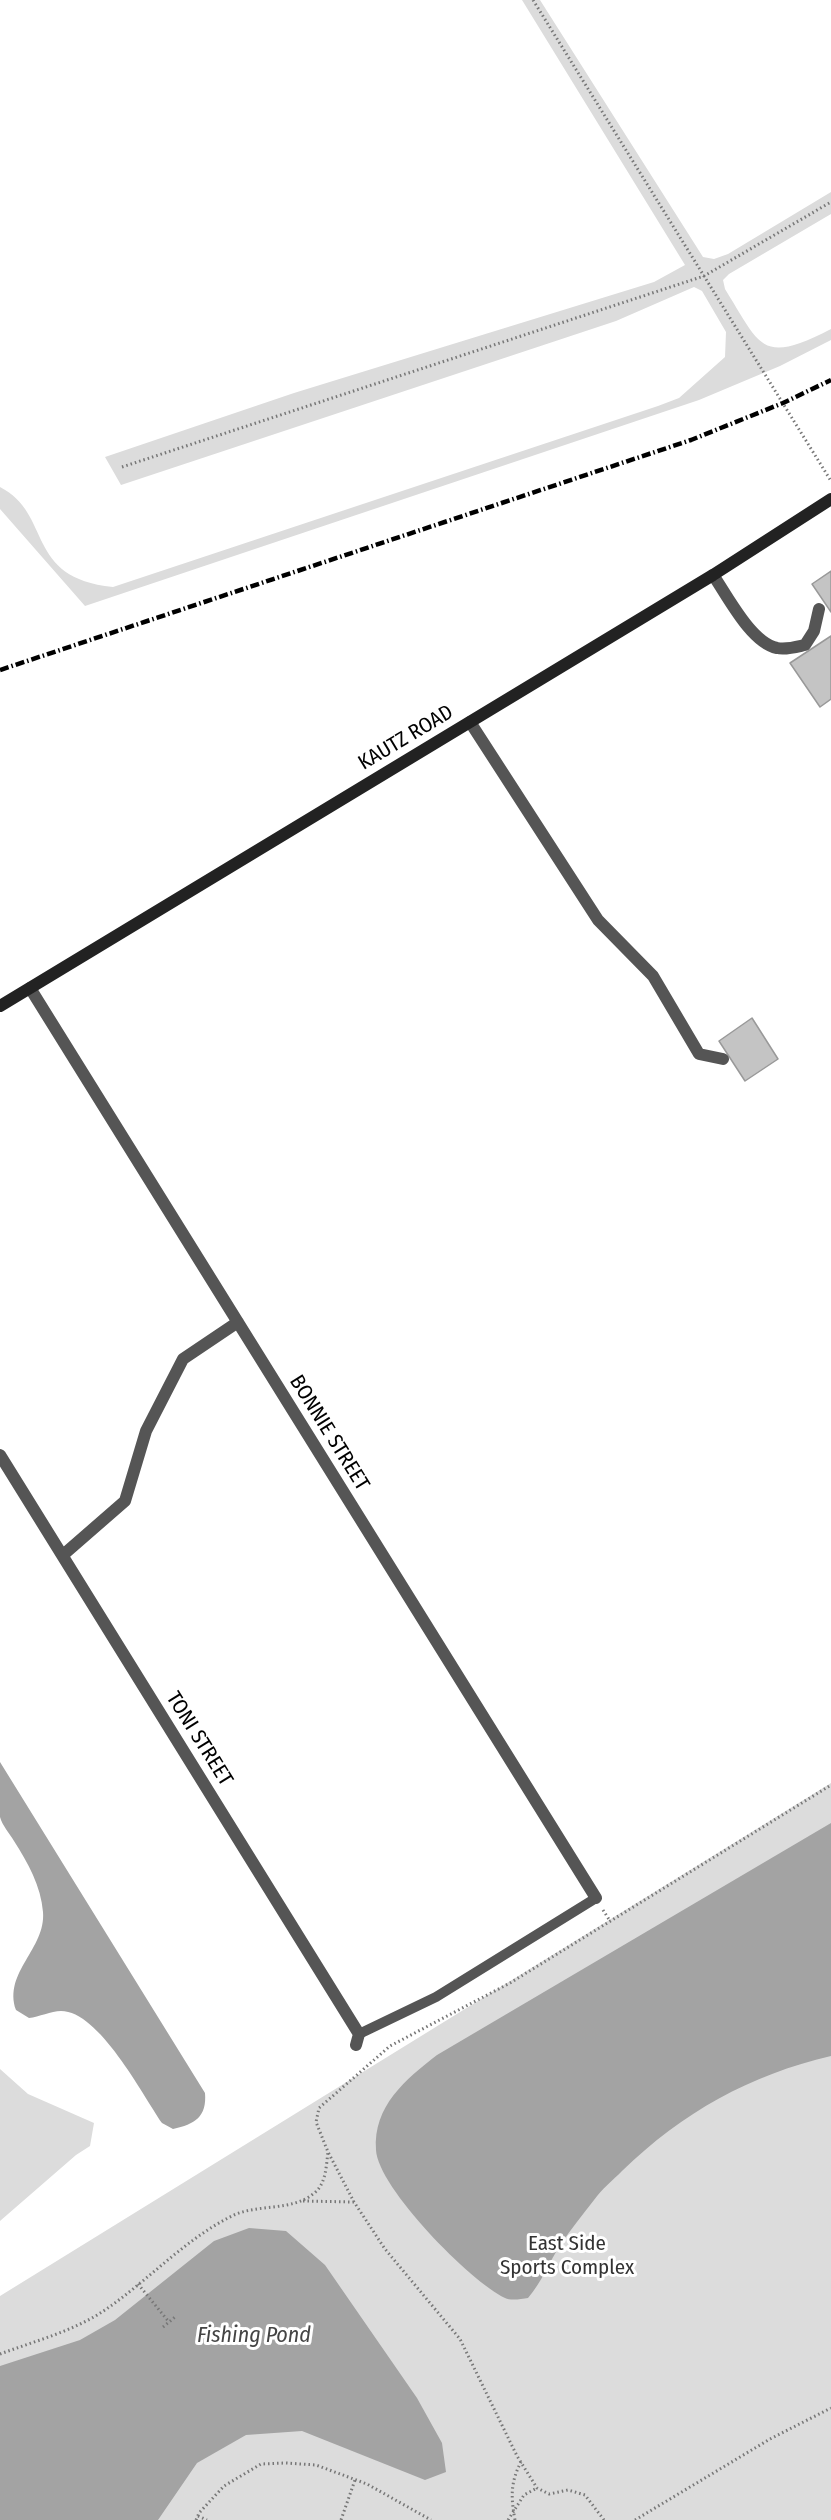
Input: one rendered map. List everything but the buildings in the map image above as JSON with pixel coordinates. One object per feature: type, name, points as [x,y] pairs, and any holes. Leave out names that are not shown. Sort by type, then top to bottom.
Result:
[{"type":"street","name":"KAUTZ ROAD","points":[[0,1006],[713,575],[831,499]]},
{"type":"street","points":[[713,575],[751,630],[762,641],[776,648],[805,645],[814,631],[819,609]]},
{"type":"street","points":[[470,722],[598,920],[652,976],[699,1054],[723,1059]]},
{"type":"street","name":"BONNIE STREET","points":[[30,988],[596,1898]]},
{"type":"street","points":[[63,1555],[125,1501],[146,1431],[183,1359],[238,1322]]},
{"type":"street","name":"TONI STREET","points":[[0,1455],[358,2040]]},
{"type":"lane","points":[[358,2040],[436,1997],[596,1898]]},
{"type":"path","points":[[533,0],[831,481]]},
{"type":"path","points":[[122,467],[704,276],[831,202]]},
{"type":"path","points":[[604,2520],[585,2495],[577,2491],[543,2493],[537,2488],[521,2462],[460,2339],[385,2250],[354,2202],[328,2152],[316,2122],[319,2108],[390,2046],[510,1983],[831,1785]]},
{"type":"path","points":[[303,2201],[316,2193],[324,2178],[328,2152]]},
{"type":"path","points":[[0,2354],[86,2322],[193,2240],[236,2215],[303,2201],[354,2202]]},
{"type":"path","points":[[138,2284],[169,2322]]},
{"type":"path","points":[[163,2327],[175,2317]]},
{"type":"path","points":[[635,2520],[770,2439],[831,2408]]},
{"type":"path","points":[[515,2520],[511,2492],[514,2476],[521,2462]]},
{"type":"path","points":[[207,2520],[197,2518],[224,2486],[261,2464],[316,2464],[355,2480],[430,2520]]},
{"type":"path","points":[[341,2520],[355,2480]]},
{"type":"path","points":[[508,2520],[513,2508],[524,2494],[537,2488]]},
{"type":"green space","points":[[522,0],[540,0],[703,257],[714,259],[728,254],[831,192],[831,214],[729,274],[723,280],[725,289],[747,325],[765,344],[776,347],[790,346],[831,329],[831,340],[780,366],[699,400],[85,606],[0,509],[0,487],[16,499],[28,513],[52,559],[65,571],[85,581],[113,587],[658,406],[679,398],[725,357],[726,332],[702,291],[694,287],[616,321],[121,485],[105,457],[294,393],[654,282],[685,265]]},
{"type":"green space","name":"East Side Sports Complex","points":[[831,1783],[831,2520],[0,2520],[0,2296]]},
{"type":"green space","points":[[0,2069],[28,2094],[94,2123],[90,2146],[76,2155],[0,2221]]},
{"type":"water","points":[[0,1762],[205,2093],[202,2114],[188,2125],[173,2129],[162,2123],[118,2056],[90,2024],[75,2015],[61,2011],[29,2018],[16,2010],[15,1984],[38,1938],[43,1912],[40,1893],[33,1875],[0,1817]]},
{"type":"water","points":[[831,1823],[831,2056],[801,2064],[745,2085],[669,2131],[600,2192],[565,2238],[528,2298],[507,2299],[490,2289],[428,2232],[392,2187],[381,2167],[376,2150],[376,2134],[386,2107],[394,2095],[403,2084],[437,2055]]},
{"type":"water","name":"Fishing Pond","points":[[249,2228],[286,2231],[325,2265],[417,2398],[442,2443],[446,2472],[425,2480],[302,2431],[246,2435],[197,2463],[158,2520],[0,2520],[0,2366],[80,2340],[115,2320],[214,2241]]},
{"type":"railway","points":[[0,670],[691,440],[783,403],[831,380]]}]
